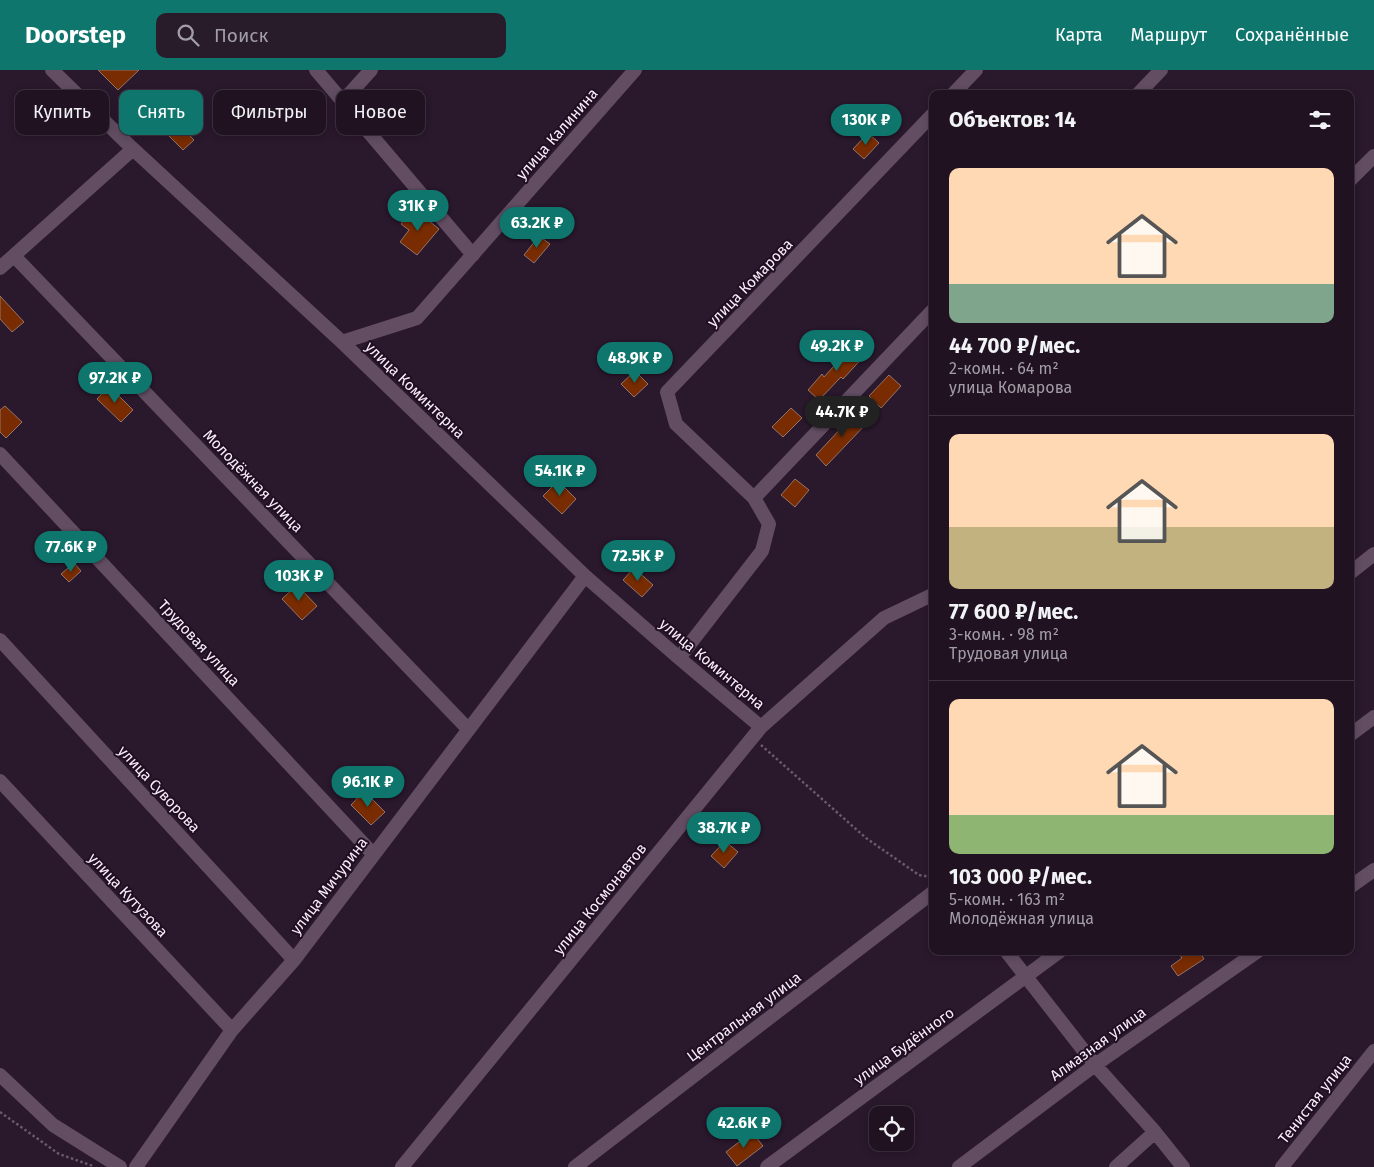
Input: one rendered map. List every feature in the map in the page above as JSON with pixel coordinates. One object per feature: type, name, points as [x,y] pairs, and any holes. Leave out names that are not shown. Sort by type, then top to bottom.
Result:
[{"type":"street","name":"улица Коминтерна","points":[[52,70],[133,149],[342,342],[585,576],[678,658],[757,732]]},
{"type":"street","points":[[316,70],[336,95]]},
{"type":"street","points":[[353,90],[371,70]]},
{"type":"street","name":"улица Калинина","points":[[342,342],[417,318],[635,70]]},
{"type":"street","points":[[957,90],[976,70]]},
{"type":"street","points":[[1142,90],[1161,70]]},
{"type":"street","name":"улица Комарова","points":[[678,658],[762,551],[769,524],[754,498],[676,424],[667,392],[929,118]]},
{"type":"street","points":[[370,135],[473,255]]},
{"type":"street","points":[[0,268],[133,149]]},
{"type":"street","points":[[1354,176],[1374,156]]},
{"type":"street","name":"Молодёжная улица","points":[[14,256],[468,729]]},
{"type":"street","points":[[754,498],[929,314]]},
{"type":"street","name":"Трудовая улица","points":[[0,454],[373,854]]},
{"type":"street","points":[[1354,570],[1374,554]]},
{"type":"street","name":"улица Мичурина","points":[[136,1167],[232,1030],[294,960],[585,576]]},
{"type":"street","name":"улица Космонавтов","points":[[402,1167],[757,732],[884,618],[929,596]]},
{"type":"street","name":"улица Суворова","points":[[0,640],[294,960]]},
{"type":"street","points":[[1354,732],[1374,717]]},
{"type":"street","name":"улица Кутузова","points":[[0,781],[232,1030]]},
{"type":"street","points":[[1354,884],[1374,870]]},
{"type":"street","name":"Центральная улица","points":[[575,1167],[929,895]]},
{"type":"street","points":[[1009,955],[1095,1065],[1155,1132],[1183,1167]]},
{"type":"street","name":"улица Будённого","points":[[767,1167],[1055,955]]},
{"type":"street","name":"Алмазная улица","points":[[958,1167],[1095,1065],[1252,955]]},
{"type":"street","name":"Тенистая улица","points":[[1282,1167],[1374,1051]]},
{"type":"street","points":[[0,1075],[53,1125],[120,1167]]},
{"type":"street","points":[[1116,1167],[1155,1132]]},
{"type":"path","points":[[757,732],[866,838],[919,875],[929,877]]},
{"type":"path","points":[[0,1112],[59,1154],[95,1167]]},
{"type":"building","points":[[98,70],[139,70],[118,90]]},
{"type":"building","points":[[868,133],[879,143],[864,159],[853,149]]},
{"type":"building","points":[[168,135],[189,135],[194,140],[183,150]]},
{"type":"building","points":[[414,209],[439,229],[417,255],[400,242],[409,230],[401,224]]},
{"type":"building","points":[[539,236],[550,244],[534,263],[524,255]]},
{"type":"building","points":[[0,296],[24,322],[12,332],[0,319]]},
{"type":"building","points":[[855,343],[866,354],[843,379],[841,377],[819,400],[808,390],[822,374],[824,377]]},
{"type":"building","points":[[635,371],[648,384],[634,397],[621,384]]},
{"type":"building","points":[[889,375],[901,386],[881,408],[869,396]]},
{"type":"building","points":[[109,386],[133,410],[121,422],[97,399]]},
{"type":"building","points":[[5,406],[22,422],[6,438],[0,432],[0,410]]},
{"type":"building","points":[[791,408],[802,418],[783,437],[772,427]]},
{"type":"building","points":[[857,411],[868,422],[826,466],[816,455]]},
{"type":"building","points":[[795,479],[809,490],[795,507],[781,495]]},
{"type":"building","points":[[558,481],[576,499],[562,514],[543,496]]},
{"type":"building","points":[[74,563],[81,571],[69,582],[61,574]]},
{"type":"building","points":[[634,568],[653,585],[642,597],[623,580]]},
{"type":"building","points":[[297,585],[317,606],[302,620],[282,599]]},
{"type":"building","points":[[364,791],[385,812],[371,825],[351,805]]},
{"type":"building","points":[[725,841],[738,852],[724,868],[711,856]]},
{"type":"building","points":[[1180,955],[1202,955],[1204,959],[1178,976],[1171,966],[1182,958]]},
{"type":"building","points":[[752,1132],[763,1146],[737,1166],[726,1152]]}]
